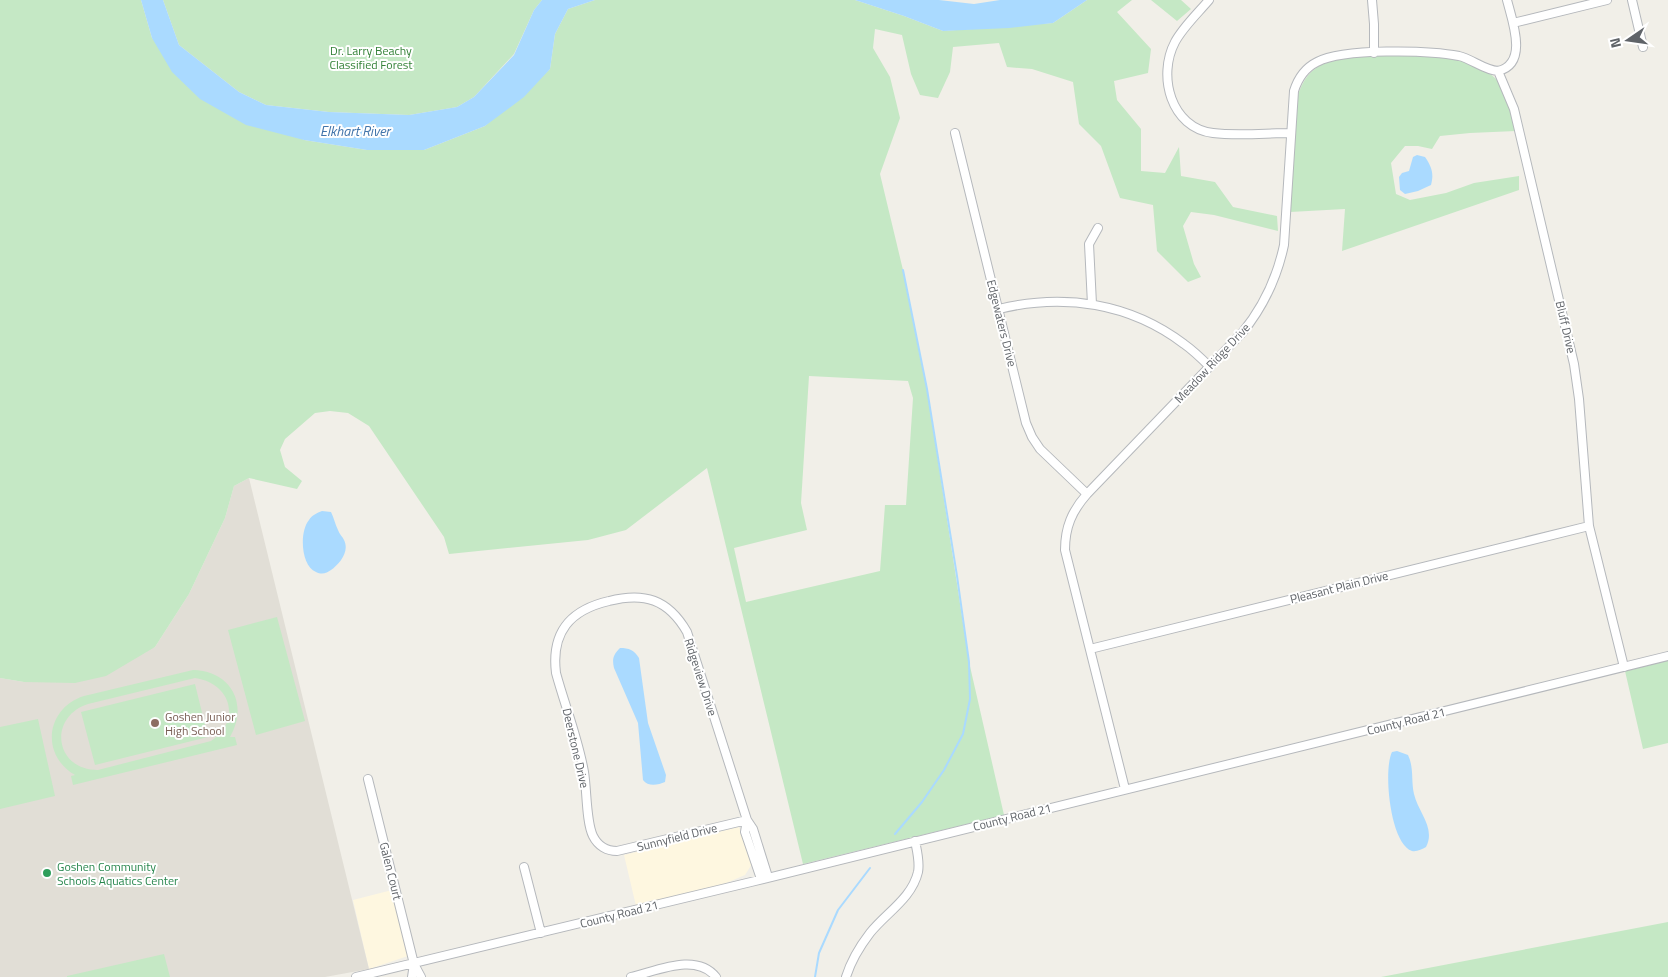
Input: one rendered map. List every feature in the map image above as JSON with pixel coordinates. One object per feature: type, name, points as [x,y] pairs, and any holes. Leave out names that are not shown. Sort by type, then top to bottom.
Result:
[{"type":"street","points":[[1209,0],[1175,42],[1170,54],[1168,80],[1170,95],[1175,108],[1183,120],[1213,133],[1290,133]]},
{"type":"street","points":[[1372,0],[1374,53]]},
{"type":"street","points":[[1498,71],[1510,65],[1516,52],[1513,23],[1507,0]]},
{"type":"street","points":[[1513,23],[1573,4],[1607,0]]},
{"type":"street","points":[[1632,0],[1643,47]]},
{"type":"street","name":"Meadow Ridge Drive","points":[[1125,789],[1065,550],[1067,527],[1074,512],[1086,494],[1210,367],[1255,317],[1266,300],[1280,266],[1286,223],[1294,91],[1301,76],[1309,67],[1318,61],[1338,55],[1374,53],[1448,54],[1462,57],[1498,71]]},
{"type":"street","name":"Bluff Drive","points":[[1498,71],[1514,109],[1574,364],[1578,390],[1589,526],[1624,667]]},
{"type":"street","name":"Edgewaters Drive","points":[[955,133],[1026,423],[1040,449],[1086,494]]},
{"type":"street","points":[[1092,304],[1089,244],[1098,228]]},
{"type":"street","points":[[999,309],[1023,303],[1056,300],[1092,304],[1129,314],[1149,322],[1185,345],[1210,367]]},
{"type":"street","name":"Pleasant Plain Drive","points":[[1090,649],[1589,526]]},
{"type":"street","name":"Ridgeview Drive","points":[[557,642],[568,623],[584,608],[623,597],[643,597],[656,601],[676,615],[687,632],[747,820],[753,829],[764,878]]},
{"type":"street","name":"Deerstone Drive","points":[[557,642],[555,657],[556,673],[574,729],[584,771],[590,828],[596,841],[606,849]]},
{"type":"street","name":"County Road 21","points":[[356,977],[1668,656]]},
{"type":"street","name":"Galen Court","points":[[368,779],[414,964]]},
{"type":"street","name":"Sunnyfield Drive","points":[[606,849],[612,851],[625,850],[747,820]]},
{"type":"street","points":[[846,977],[856,952],[871,932],[904,898],[914,883],[918,871],[915,841]]},
{"type":"street","points":[[524,866],[541,933]]},
{"type":"street","points":[[630,977],[689,963],[700,965],[710,970],[716,977]]},
{"type":"street","points":[[412,977],[414,964]]},
{"type":"street","points":[[414,964],[421,977]]},
{"type":"shaded area","name":"Goshen Junior High School","points":[[249,478],[369,969],[325,977],[0,977],[0,678],[24,682],[155,647],[189,594],[225,518],[234,486]]},
{"type":"shaded area","points":[[739,827],[752,864],[745,875],[724,884],[636,906],[624,855]]},
{"type":"shaded area","points":[[392,890],[408,956],[369,969],[353,900]]},
{"type":"green space","points":[[0,0],[141,0],[152,38],[304,140],[367,150],[424,150],[485,126],[550,69],[555,34],[568,9],[595,0],[855,0],[943,31],[1053,23],[1087,0],[1132,0],[1117,12],[1151,49],[1148,73],[1114,81],[1117,100],[1141,129],[1141,171],[1165,173],[1179,147],[1181,176],[1215,182],[1233,207],[1277,216],[1278,231],[1214,215],[1191,212],[1183,226],[1194,264],[1201,277],[1188,282],[1157,251],[1153,205],[1120,198],[1101,146],[1079,124],[1073,82],[1032,69],[1007,67],[999,43],[953,47],[950,72],[938,98],[920,95],[911,74],[902,35],[875,29],[873,48],[890,77],[900,118],[880,174],[903,270],[927,389],[969,662],[1004,815],[803,864],[707,468],[626,530],[588,540],[449,554],[444,537],[369,426],[348,413],[330,411],[315,413],[285,439],[280,450],[285,467],[302,481],[297,489],[249,478],[234,486],[225,518],[189,594],[155,647],[106,676],[75,683],[24,682],[0,678]],"holes":[[[809,376],[908,381],[913,398],[906,505],[885,505],[880,571],[746,602],[734,548],[807,530],[801,503]]]},
{"type":"green space","name":"Dr. Larry Beachy Classified Forest","points":[[163,0],[542,0],[534,10],[514,54],[474,97],[457,107],[409,115],[329,112],[266,105],[239,92],[179,45]]},
{"type":"green space","points":[[1151,0],[1181,0],[1191,9],[1177,21]]},
{"type":"green space","points":[[1374,56],[1422,56],[1456,59],[1486,71],[1498,81],[1505,92],[1516,131],[1440,136],[1432,149],[1405,146],[1391,163],[1396,194],[1410,200],[1446,193],[1474,183],[1519,176],[1519,190],[1342,251],[1345,209],[1290,212],[1297,99],[1308,75],[1316,68],[1336,60]]},
{"type":"green space","points":[[277,617],[305,721],[256,735],[228,630]]},
{"type":"green space","points":[[1668,660],[1668,743],[1643,749],[1625,671]]},
{"type":"green space","points":[[193,670],[206,672],[217,676],[233,692],[237,702],[238,713],[230,737],[235,737],[237,745],[73,785],[71,776],[75,775],[56,756],[52,744],[52,732],[55,721],[62,711],[71,702],[84,696]],"holes":[[[195,678],[207,681],[217,687],[224,695],[228,704],[229,714],[227,723],[221,733],[211,741],[98,770],[83,768],[72,762],[65,753],[62,731],[66,720],[75,711],[88,704]]]},
{"type":"green space","points":[[195,684],[208,737],[95,765],[81,712]]},
{"type":"green space","points":[[38,719],[55,796],[0,809],[0,727]]},
{"type":"green space","points":[[1668,922],[1668,977],[1381,977]]},
{"type":"green space","points":[[164,954],[170,977],[67,977],[67,976]]},
{"type":"water","name":"Elkhart River","points":[[141,0],[163,0],[179,45],[239,92],[266,105],[329,112],[409,115],[457,107],[474,97],[514,55],[534,10],[542,0],[595,0],[568,9],[555,34],[550,69],[524,97],[485,126],[424,150],[367,150],[304,140],[246,125],[200,99],[172,72],[152,38]]},
{"type":"water","points":[[855,0],[939,0],[974,4],[1000,0],[1087,0],[1053,23],[1009,28],[943,31]]},
{"type":"water","points":[[1417,155],[1425,157],[1429,164],[1432,171],[1431,185],[1405,194],[1400,190],[1399,177],[1402,173],[1409,171],[1413,157]]},
{"type":"water","points":[[322,511],[331,512],[344,540],[346,549],[343,557],[326,573],[316,572],[311,569],[307,563],[303,548],[306,525],[313,515]]},
{"type":"water","points":[[620,648],[631,650],[639,658],[648,723],[666,775],[665,782],[656,785],[643,780],[638,723],[613,665],[614,657]]},
{"type":"water","points":[[1397,751],[1408,755],[1412,769],[1414,794],[1428,827],[1429,840],[1426,847],[1416,851],[1412,851],[1404,845],[1398,835],[1390,806],[1389,761],[1392,752]]},
{"type":"waterway","points":[[895,834],[922,802],[944,770],[963,734],[970,699],[969,662],[957,576],[927,389],[903,270]]},
{"type":"waterway","points":[[815,977],[819,953],[838,910],[870,868]]},
{"type":"place","name":"Goshen Junior High School","points":[[155,723]]},
{"type":"place","name":"Goshen Community Schools Aquatics Center","points":[[47,873]]}]
